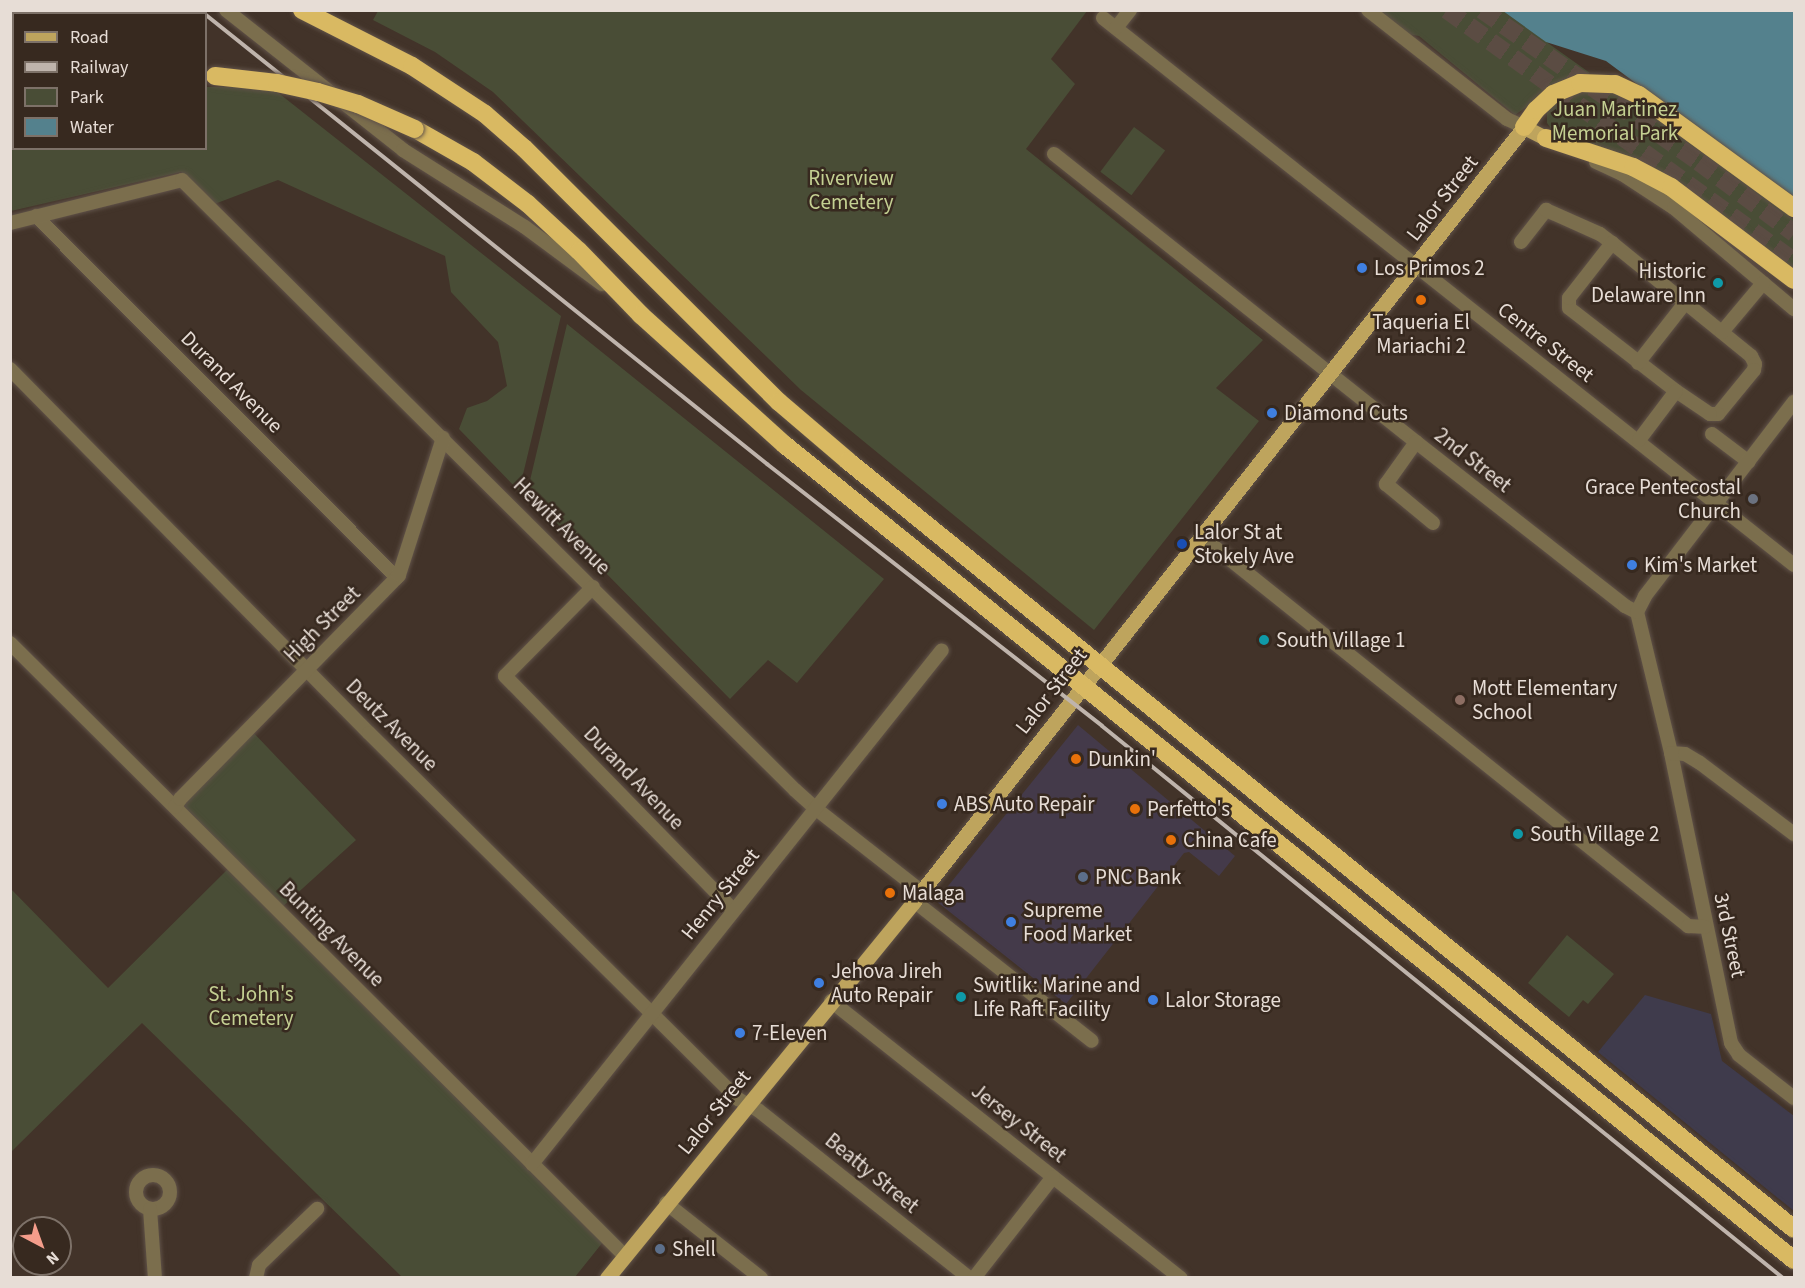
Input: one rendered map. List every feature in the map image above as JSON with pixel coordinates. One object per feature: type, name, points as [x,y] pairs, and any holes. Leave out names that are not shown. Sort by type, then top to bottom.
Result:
[{"type":"highway","points":[[302,10],[412,66],[485,114],[524,148],[779,402],[848,461],[1794,1229]]},
{"type":"highway","points":[[210,76],[277,83],[318,92],[368,108],[416,129],[473,162],[528,204],[579,250],[640,315],[785,445],[1794,1260]]},
{"type":"highway","points":[[1524,127],[1536,110],[1553,94],[1580,83],[1615,84],[1639,95],[1794,208]]},
{"type":"highway","points":[[1546,138],[1633,167],[1671,187],[1794,280]]},
{"type":"main road","name":"Lalor Street","points":[[607,1278],[917,896],[1082,685],[1331,375],[1524,127]]},
{"type":"main road","points":[[1524,127],[1546,138]]},
{"type":"street","points":[[226,10],[403,150],[525,227],[640,315]]},
{"type":"street","points":[[1116,28],[1130,10]]},
{"type":"street","points":[[1368,10],[1394,33],[1507,119],[1524,127]]},
{"type":"street","name":"Centre Street","points":[[1103,18],[1415,267],[1718,502],[1794,565]]},
{"type":"street","points":[[1546,138],[1622,174],[1674,208],[1794,309]]},
{"type":"street","name":"2nd Street","points":[[1054,154],[1416,442],[1625,606],[1637,612]]},
{"type":"street","name":"Hewitt Avenue","points":[[36,216],[182,180],[815,808],[1092,1041]]},
{"type":"street","points":[[1521,242],[1546,210],[1600,234],[1612,243],[1751,356],[1755,364],[1754,370],[1718,414],[1710,414],[1676,391],[1569,308],[1569,298],[1612,243]]},
{"type":"street","points":[[10,223],[36,216]]},
{"type":"street","name":"Durand Avenue","points":[[36,216],[397,578]]},
{"type":"street","points":[[1722,332],[1763,283]]},
{"type":"street","points":[[1638,363],[1685,303]]},
{"type":"street","name":"Deutz Avenue","points":[[10,369],[738,1099],[748,1104]]},
{"type":"street","points":[[1638,440],[1676,391]]},
{"type":"street","points":[[1794,402],[1645,596],[1637,612],[1671,753],[1685,754],[1700,763],[1794,834]]},
{"type":"street","points":[[1712,434],[1749,462]]},
{"type":"street","name":"High Street","points":[[175,807],[180,799],[397,578],[443,438]]},
{"type":"street","points":[[1416,442],[1386,484],[1433,523]]},
{"type":"street","points":[[1202,537],[1688,926],[1705,927]]},
{"type":"street","name":"Durand Avenue","points":[[593,587],[505,676],[734,910]]},
{"type":"street","name":"Bunting Avenue","points":[[10,643],[624,1256]]},
{"type":"street","name":"Henry Street","points":[[531,1164],[942,650]]},
{"type":"street","name":"3rd Street","points":[[1671,753],[1705,927],[1734,1050],[1794,1098]]},
{"type":"street","name":"Jersey Street","points":[[831,1001],[1180,1278]]},
{"type":"street","name":"Beatty Street","points":[[748,1104],[969,1278]]},
{"type":"street","points":[[974,1278],[1053,1177]]},
{"type":"street","points":[[666,1203],[761,1278]]},
{"type":"street","points":[[150,1209],[155,1278]]},
{"type":"street","points":[[256,1278],[259,1265],[317,1209]]},
{"type":"shaded area","points":[[1078,725],[1235,856],[1219,876],[1189,852],[1184,853],[1066,1004],[936,901]]},
{"type":"shaded area","points":[[1645,995],[1711,1014],[1722,1061],[1794,1116],[1794,1211],[1598,1052]]},
{"type":"green space","name":"Riverview Cemetery","points":[[378,11],[1087,11],[1051,59],[1075,84],[1026,149],[1263,340],[1216,388],[1259,421],[1094,630],[801,390],[493,92],[435,52],[373,20]]},
{"type":"green space","name":"Juan Martinez Memorial Park","points":[[1368,11],[1503,11],[1590,73],[1561,83],[1515,115],[1419,36],[1394,32]]},
{"type":"green space","points":[[207,87],[240,87],[276,91],[561,316],[519,491],[459,429],[467,408],[487,401],[507,386],[498,342],[451,292],[445,256],[278,180],[212,205],[181,172],[11,211],[10,89],[12,89],[12,150],[207,150]]},
{"type":"green space","name":"Juan Martinez Memorial Park","points":[[1598,87],[1648,104],[1794,220],[1794,274],[1712,211],[1553,131],[1547,123],[1547,111],[1561,97]]},
{"type":"green space","points":[[1134,127],[1165,150],[1131,195],[1100,172]]},
{"type":"green space","points":[[567,324],[884,579],[797,683],[768,660],[730,699],[527,493]]},
{"type":"green space","name":"St. John's Cemetery","points":[[246,725],[356,840],[281,908],[607,1237],[575,1277],[402,1277],[142,1023],[11,1152],[11,889],[108,988],[234,863],[171,799]]},
{"type":"green space","points":[[1567,935],[1614,974],[1588,1004],[1583,1000],[1569,1017],[1528,983]]},
{"type":"water","points":[[1503,11],[1794,11],[1794,201],[1606,61],[1546,42]]},
{"type":"tunnel","points":[[1447,10],[1794,261]]},
{"type":"tunnel","points":[[1482,10],[1699,162],[1794,233]]},
{"type":"railway","points":[[207,16],[767,464],[1102,726],[1783,1278]]},
{"type":"place","name":"Los Primos 2","points":[[1362,268]]},
{"type":"place","name":"Historic Delaware Inn","points":[[1718,283]]},
{"type":"place","name":"Taqueria El Mariachi 2","points":[[1421,300]]},
{"type":"place","name":"Diamond Cuts","points":[[1272,413]]},
{"type":"place","name":"Grace Pentecostal Church","points":[[1753,499]]},
{"type":"place","name":"Lalor St at Stokely Ave","points":[[1182,544]]},
{"type":"place","name":"Kim's Market","points":[[1632,565]]},
{"type":"place","name":"South Village 1","points":[[1264,640]]},
{"type":"place","name":"Mott Elementary School","points":[[1460,700]]},
{"type":"place","name":"Dunkin'","points":[[1076,759]]},
{"type":"place","name":"ABS Auto Repair","points":[[942,804]]},
{"type":"place","name":"Perfetto's","points":[[1135,809]]},
{"type":"place","name":"South Village 2","points":[[1518,834]]},
{"type":"place","name":"China Cafe","points":[[1171,840]]},
{"type":"place","name":"PNC Bank","points":[[1083,877]]},
{"type":"place","name":"Malaga","points":[[890,893]]},
{"type":"place","name":"Supreme Food Market","points":[[1011,922]]},
{"type":"place","name":"Jehova Jireh Auto Repair","points":[[819,983]]},
{"type":"place","name":"Switlik: Marine and Life Raft Facility","points":[[961,997]]},
{"type":"place","name":"Lalor Storage","points":[[1153,1000]]},
{"type":"place","name":"7-Eleven","points":[[740,1033]]},
{"type":"place","name":"Shell","points":[[660,1249]]}]
